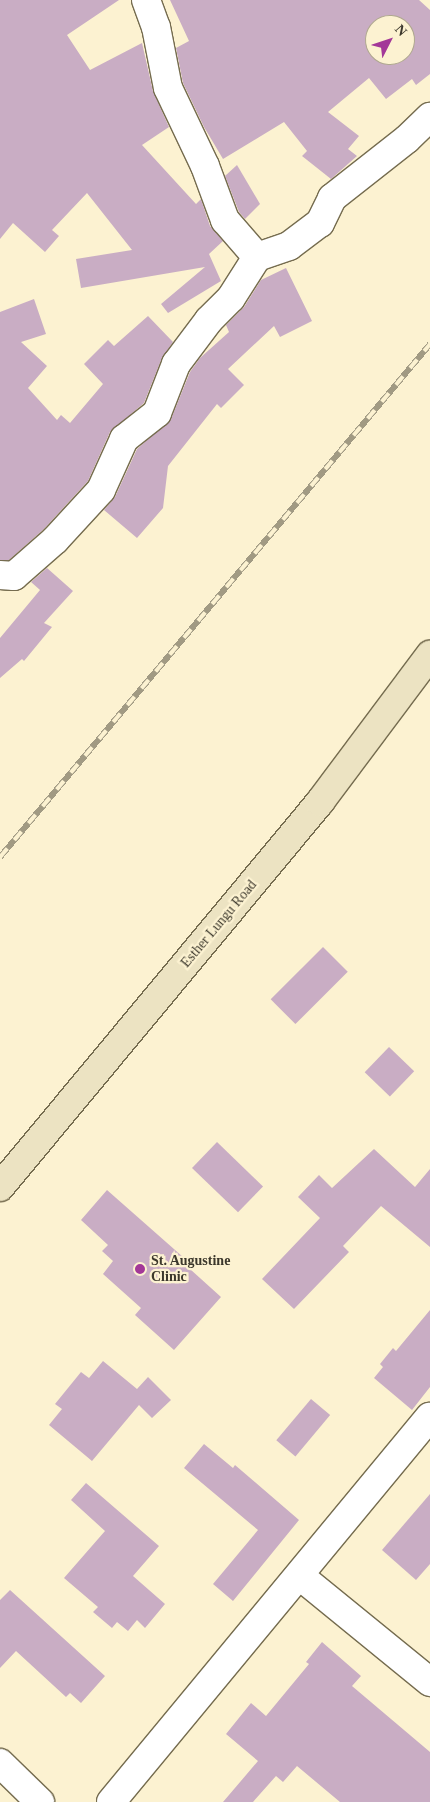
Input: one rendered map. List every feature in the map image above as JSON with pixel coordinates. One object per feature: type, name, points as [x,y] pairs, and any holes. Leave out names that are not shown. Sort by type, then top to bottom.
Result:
[{"type":"street","points":[[146,0],[156,27],[168,88],[204,166],[225,220],[257,257]]},
{"type":"street","points":[[5,581],[55,540],[101,490],[124,439],[157,412],[176,364],[209,320],[231,298],[257,257],[289,246],[320,223],[332,198],[407,139],[430,117]]},
{"type":"street","name":"Esther Lungu Road","points":[[0,1187],[320,802],[430,655]]},
{"type":"street","points":[[111,1802],[430,1417]]},
{"type":"street","points":[[300,1576],[430,1682]]},
{"type":"street","points":[[0,1763],[40,1802]]},
{"type":"building","points":[[0,0],[119,0],[67,35],[90,70],[142,43],[153,91],[169,127],[142,145],[196,204],[201,199],[210,226],[223,241],[209,254],[221,281],[168,313],[161,304],[205,267],[81,288],[76,259],[132,250],[87,193],[52,230],[59,236],[45,252],[13,223],[0,239]]},
{"type":"building","points":[[170,0],[419,0],[430,10],[430,74],[416,85],[412,79],[386,99],[369,78],[328,112],[359,136],[348,149],[357,156],[331,179],[302,156],[307,151],[284,122],[223,159],[204,127],[183,83],[176,48],[189,41]]},
{"type":"building","points":[[237,165],[260,204],[245,219],[239,212],[225,176]]},
{"type":"building","points":[[286,268],[312,321],[280,337],[274,326],[228,369],[244,385],[221,408],[217,404],[168,466],[163,508],[137,538],[104,510],[115,497],[137,449],[171,419],[190,372],[200,358],[229,332],[226,325],[244,307],[261,280]]},
{"type":"building","points":[[34,299],[46,334],[21,342],[47,366],[28,388],[57,420],[61,415],[70,423],[103,384],[84,364],[108,340],[114,346],[148,316],[173,342],[162,358],[144,403],[110,432],[88,481],[44,529],[9,560],[0,560],[0,312]]},
{"type":"building","points":[[47,568],[73,591],[44,623],[52,627],[24,661],[22,659],[0,678],[0,638],[40,590],[31,582]]},
{"type":"building","points":[[323,947],[348,972],[295,1024],[271,999]]},
{"type":"building","points":[[389,1047],[414,1071],[390,1096],[365,1072]]},
{"type":"building","points":[[217,1142],[263,1186],[238,1212],[192,1168]]},
{"type":"building","points":[[374,1149],[415,1187],[430,1169],[430,1247],[381,1206],[343,1246],[349,1252],[294,1309],[262,1279],[320,1218],[298,1197],[319,1175],[332,1188]]},
{"type":"building","name":"St. Augustine Clinic","points":[[107,1190],[183,1257],[180,1260],[221,1297],[174,1350],[135,1315],[141,1308],[103,1274],[113,1261],[102,1251],[108,1245],[81,1220]]},
{"type":"building","points":[[430,1310],[430,1387],[412,1410],[374,1378],[383,1367],[380,1364],[393,1348],[396,1351]]},
{"type":"building","points":[[103,1361],[137,1389],[148,1377],[171,1400],[152,1418],[139,1405],[92,1461],[49,1425],[62,1409],[55,1404],[81,1372],[89,1378]]},
{"type":"building","points":[[311,1399],[330,1415],[295,1456],[276,1440]]},
{"type":"building","points":[[204,1444],[233,1468],[235,1465],[299,1520],[233,1601],[213,1584],[258,1530],[184,1468]]},
{"type":"building","points":[[86,1483],[159,1546],[133,1576],[165,1604],[145,1628],[137,1620],[128,1631],[117,1622],[112,1628],[93,1612],[98,1607],[64,1578],[105,1531],[71,1500]]},
{"type":"building","points":[[430,1494],[430,1564],[416,1580],[382,1550]]},
{"type":"building","points":[[10,1590],[105,1676],[81,1703],[70,1693],[66,1697],[16,1651],[0,1668],[0,1600]]},
{"type":"building","points":[[322,1642],[361,1676],[352,1686],[430,1752],[430,1802],[340,1802],[297,1766],[283,1782],[276,1776],[253,1802],[223,1802],[258,1761],[226,1734],[251,1703],[266,1716],[309,1664],[306,1662]]},
{"type":"railway","points":[[0,857],[430,344]]},
{"type":"place","name":"St. Augustine Clinic","points":[[140,1269]]}]
